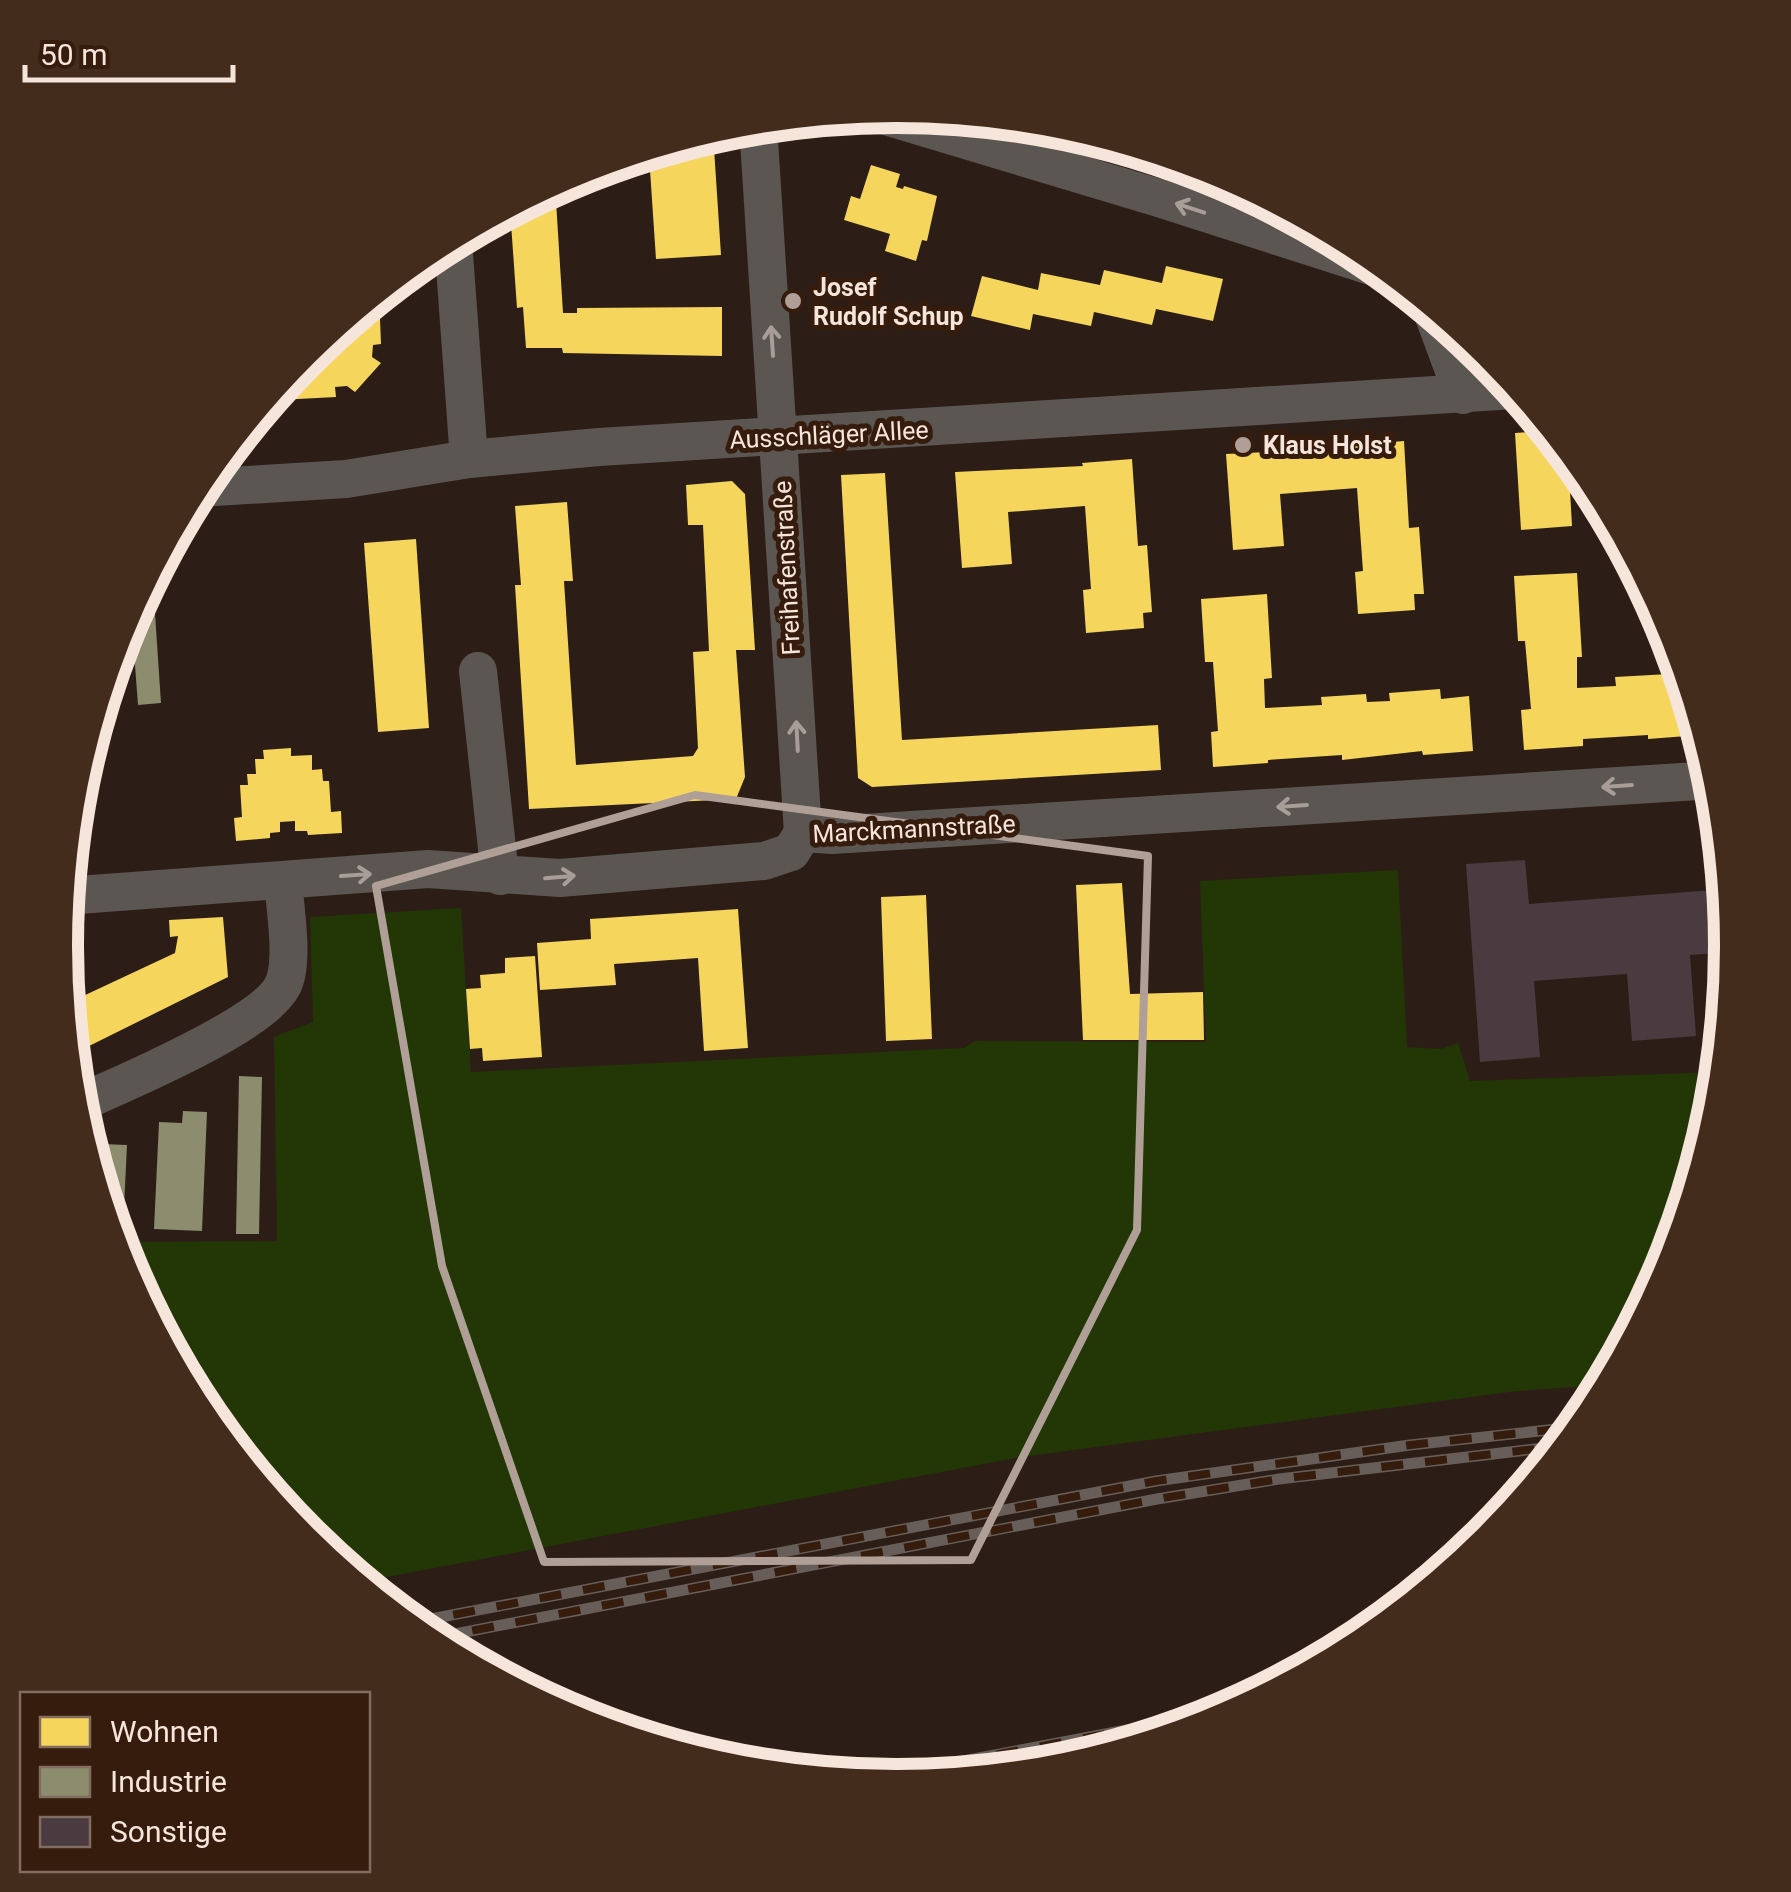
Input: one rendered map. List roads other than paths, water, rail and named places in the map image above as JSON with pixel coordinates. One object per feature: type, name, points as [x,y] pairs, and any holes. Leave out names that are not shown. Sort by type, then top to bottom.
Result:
[{"type":"street","points":[[933,129],[1327,252]]},
{"type":"street","name":"Freihafenstraße","points":[[759,140],[802,833]]},
{"type":"street","points":[[454,258],[469,459]]},
{"type":"street","points":[[1442,337],[1462,395]]},
{"type":"street","name":"Ausschläger Allee","points":[[219,487],[346,478],[469,459],[599,448],[1497,392]]},
{"type":"street","points":[[478,671],[500,876]]},
{"type":"street","name":"Marckmannstraße","points":[[79,895],[428,870],[560,878],[764,860],[792,852],[802,833],[832,836],[1697,781]]},
{"type":"street","points":[[92,1098],[208,1042],[267,1006],[285,981],[284,880]]},
{"type":"railway","points":[[431,1619],[1156,1481],[1410,1445],[1555,1429]]},
{"type":"railway","points":[[454,1634],[1157,1499],[1279,1479],[1540,1448]]},
{"type":"railway","points":[[965,1760],[1129,1729]]},
{"type":"place","name":"Josef Rudolf Schup","points":[[793,301]]},
{"type":"place","name":"Klaus Holst","points":[[1243,445]]}]
